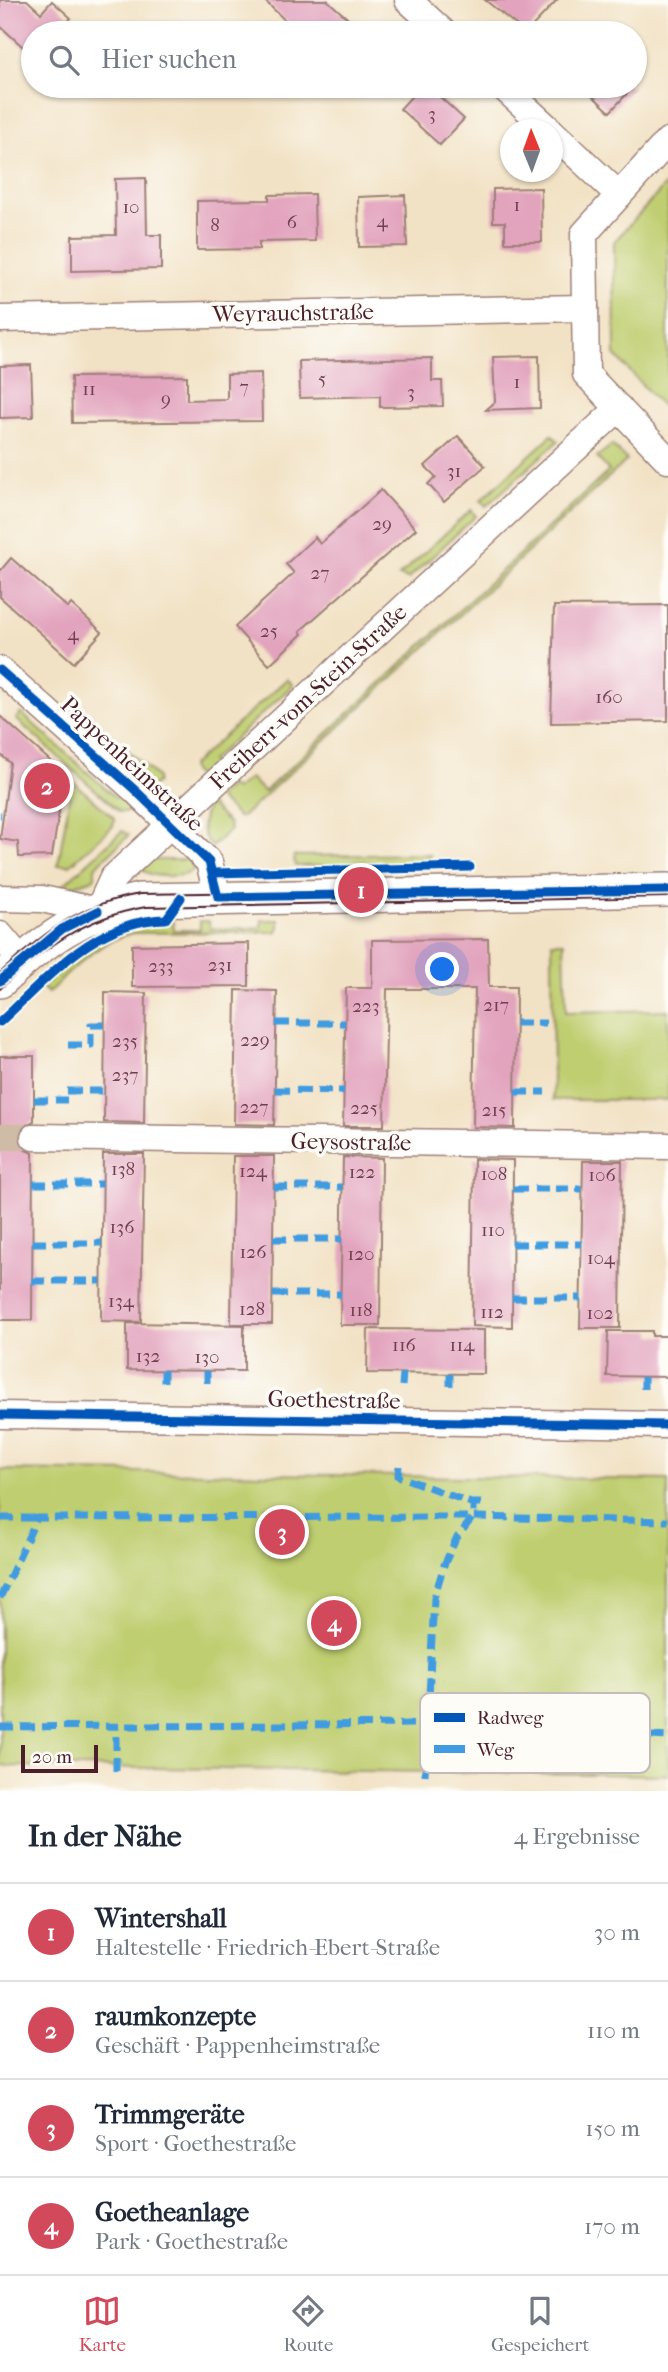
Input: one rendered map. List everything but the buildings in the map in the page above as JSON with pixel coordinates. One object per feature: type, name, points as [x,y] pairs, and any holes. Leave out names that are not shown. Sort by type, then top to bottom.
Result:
[{"type":"street","points":[[408,0],[431,21]]},
{"type":"street","points":[[515,98],[538,119]]},
{"type":"street","points":[[668,141],[584,234],[586,374],[668,460]]},
{"type":"street","points":[[563,142],[619,195]]},
{"type":"street","name":"Weyrauchstraße","points":[[0,319],[585,308]]},
{"type":"street","name":"Freiherr-vom-Stein-Straße","points":[[98,911],[113,878],[619,408]]},
{"type":"street","name":"Pappenheimstraße","points":[[0,670],[209,862],[218,897]]},
{"type":"street","points":[[8,955],[98,911],[140,900],[668,890]]},
{"type":"street","points":[[0,898],[42,899],[98,911]]},
{"type":"street","name":"Geysostraße","points":[[34,1137],[668,1146]]},
{"type":"street","name":"Goethestraße","points":[[0,1415],[668,1425]]},
{"type":"green space","points":[[668,182],[668,413],[615,355],[614,242]]},
{"type":"green space","points":[[552,435],[558,441],[486,506],[481,500]]},
{"type":"green space","points":[[612,445],[627,460],[242,817],[238,817],[217,797],[230,786],[235,790],[250,778],[264,792],[609,471],[597,457]]},
{"type":"green space","points":[[471,510],[476,516],[408,579],[399,576]]},
{"type":"green space","points":[[287,679],[293,685],[211,761],[213,768],[201,780],[191,766]]},
{"type":"green space","points":[[81,709],[157,777],[157,782],[149,791],[141,784],[142,773],[76,715]]},
{"type":"green space","points":[[21,713],[115,797],[128,797],[135,804],[127,812],[120,812],[16,719]]},
{"type":"green space","points":[[72,781],[114,818],[113,826],[70,865],[58,865]]},
{"type":"green space","points":[[209,804],[229,824],[230,830],[212,847],[203,832],[204,815]]},
{"type":"green space","points":[[122,831],[129,835],[95,867],[95,877],[58,890]]},
{"type":"green space","points":[[430,854],[430,864],[295,866],[294,856]]},
{"type":"green space","points":[[147,860],[190,860],[194,870],[176,876],[160,876],[143,870]]},
{"type":"green space","points":[[262,920],[279,920],[279,928],[276,932],[132,933],[97,950],[48,993],[42,987],[86,950],[102,940],[135,927],[173,921],[174,930],[200,930],[200,921],[209,921],[210,929],[261,928]]},
{"type":"green space","points":[[552,942],[564,942],[566,1012],[668,1010],[668,1100],[553,1100]]},
{"type":"green space","points":[[0,1470],[668,1480],[668,1775],[520,1773],[650,1773],[650,1693],[420,1693],[420,1772],[0,1766]]},
{"type":"tunnel","points":[[0,1137],[34,1137]]},
{"type":"tram line","points":[[0,973],[64,922],[98,905],[140,894],[668,885]]},
{"type":"tram line","points":[[0,989],[50,947],[84,926],[146,907],[668,897]]},
{"type":"marked path","points":[[276,1023],[345,1023]]},
{"type":"marked path","points":[[516,1023],[546,1023]]},
{"type":"marked path","points":[[68,1045],[91,1045],[91,1025],[105,1025]]},
{"type":"marked path","points":[[275,1090],[344,1091]]},
{"type":"marked path","points":[[67,1091],[104,1091]]},
{"type":"marked path","points":[[515,1092],[545,1092]]},
{"type":"marked path","points":[[34,1100],[67,1100]]},
{"type":"marked path","points":[[33,1184],[102,1184]]},
{"type":"marked path","points":[[274,1187],[342,1187]]},
{"type":"marked path","points":[[513,1189],[582,1189]]},
{"type":"marked path","points":[[273,1239],[342,1239]]},
{"type":"marked path","points":[[32,1243],[102,1243]]},
{"type":"marked path","points":[[512,1244],[582,1244]]},
{"type":"marked path","points":[[32,1281],[101,1281]]},
{"type":"marked path","points":[[273,1294],[341,1294]]},
{"type":"marked path","points":[[512,1298],[581,1298]]},
{"type":"marked path","points":[[164,1370],[164,1382]]},
{"type":"marked path","points":[[207,1371],[207,1383]]},
{"type":"marked path","points":[[402,1386],[403,1373]]},
{"type":"marked path","points":[[450,1374],[450,1386]]},
{"type":"marked path","points":[[644,1377],[644,1389]]},
{"type":"marked path","points":[[399,1466],[398,1476],[471,1503],[486,1503]]},
{"type":"marked path","points":[[429,1693],[434,1598],[444,1565],[456,1539],[473,1517],[473,1503]]},
{"type":"marked path","points":[[0,1598],[37,1518],[473,1517],[668,1521]]},
{"type":"marked path","points":[[0,1518],[37,1518]]},
{"type":"marked path","points":[[0,1727],[420,1724]]},
{"type":"marked path","points":[[116,1728],[116,1771]]},
{"type":"marked path","points":[[650,1736],[668,1737]]},
{"type":"cycle path","points":[[0,670],[135,790],[209,862],[218,897],[668,890]]},
{"type":"cycle path","points":[[214,873],[470,867]]},
{"type":"cycle path","points":[[0,1022],[55,970],[95,940],[140,922],[166,919],[181,898]]},
{"type":"cycle path","points":[[0,981],[62,929],[98,911]]},
{"type":"cycle path","points":[[0,1415],[668,1425]]},
{"type":"place","name":"raumkonzepte","points":[[47,786]]},
{"type":"place","name":"Wintershall","points":[[361,890]]},
{"type":"place","name":"Trimmgeräte","points":[[282,1532]]},
{"type":"place","name":"Goetheanlage","points":[[334,1623]]}]
